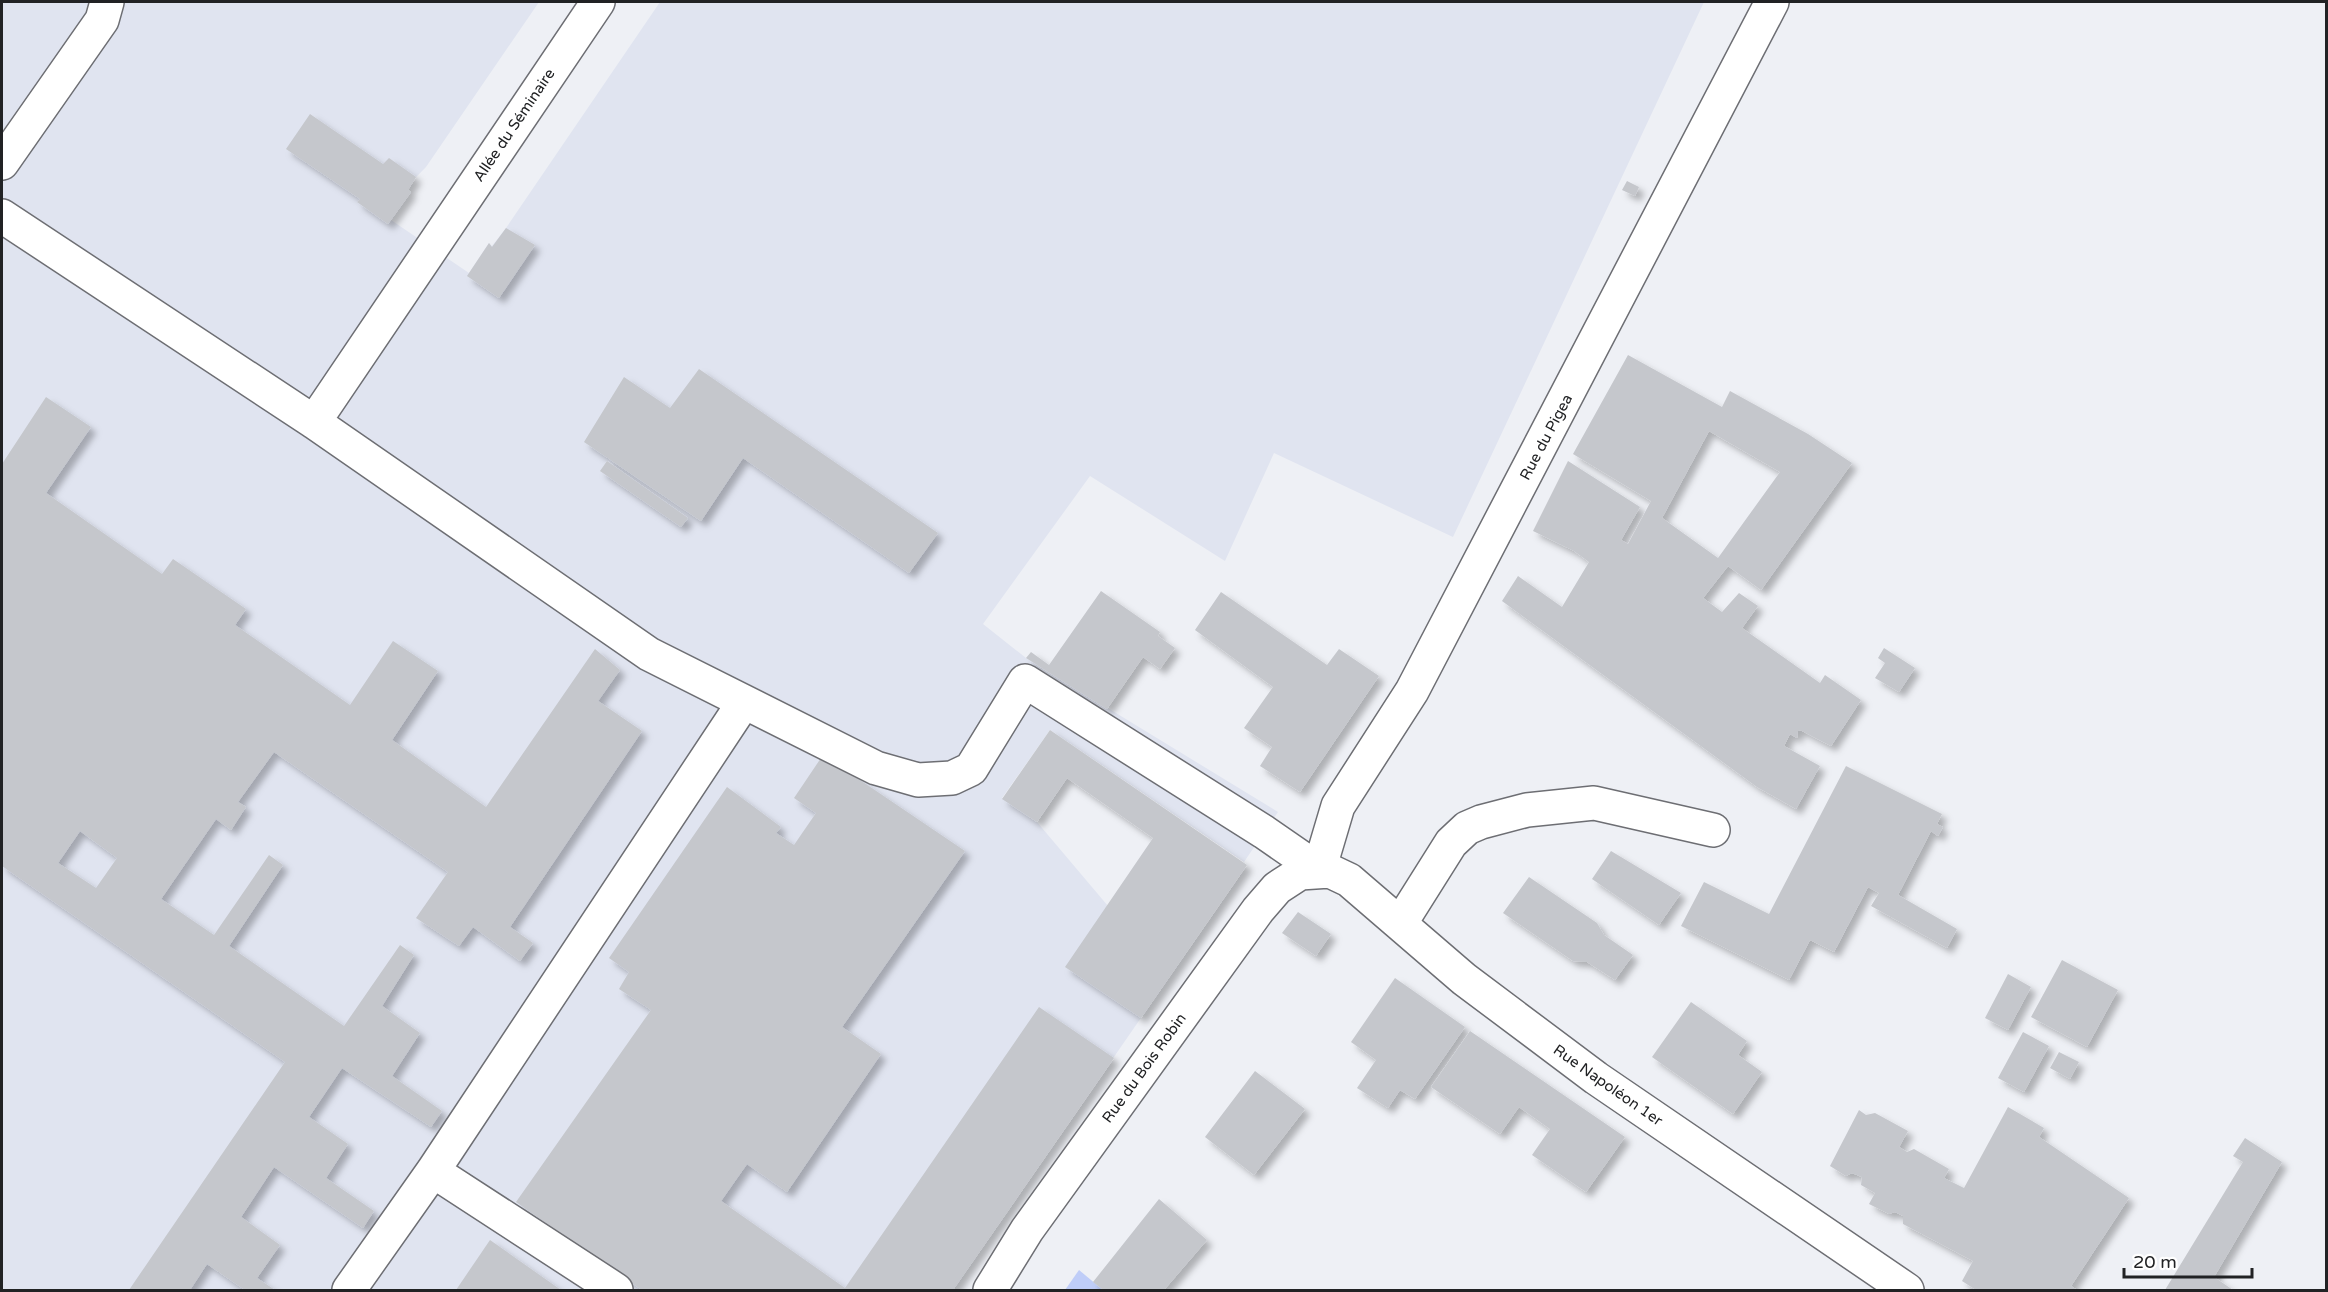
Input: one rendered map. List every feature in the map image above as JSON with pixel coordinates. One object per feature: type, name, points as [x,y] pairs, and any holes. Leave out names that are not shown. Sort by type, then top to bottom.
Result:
[{"type":"street","points":[[2,163],[102,20],[107,2]]},
{"type":"street","name":"Allée du Séminaire","points":[[314,422],[598,2]]},
{"type":"street","name":"Rue du Pigea","points":[[1319,870],[1338,807],[1412,691],[1772,2]]},
{"type":"street","points":[[2,216],[314,422],[649,654],[744,702],[433,1171],[349,1290]]},
{"type":"street","name":"Rue Napoléon 1er","points":[[744,702],[876,768],[918,780],[952,778],[971,770],[1025,681],[1319,870],[1349,880],[1464,979],[1596,1078],[1907,1290]]},
{"type":"street","points":[[1400,924],[1451,843],[1467,828],[1480,822],[1527,810],[1594,803],[1713,830]]},
{"type":"street","name":"Rue du Bois Robin","points":[[990,1290],[1028,1230],[1258,910],[1289,878],[1300,873],[1319,870]]},
{"type":"street","points":[[433,1171],[616,1290]]},
{"type":"shaded area","points":[[2,2],[539,2],[426,167],[416,177],[408,190],[411,192],[391,220],[469,273],[489,243],[492,246],[506,228],[660,2],[1704,2],[1453,537],[1274,453],[1225,561],[1090,476],[983,624],[1026,658],[1278,812],[1244,862],[1050,730],[1002,798],[1037,822],[1108,906],[1183,957],[953,1290],[2,1290]]},
{"type":"shaded area","points":[[1079,1270],[1103,1290],[1065,1290]]},
{"type":"building","points":[[310,114],[383,164],[389,158],[416,177],[408,190],[411,192],[388,224],[357,202],[360,199],[286,149]]},
{"type":"building","points":[[1627,181],[1639,187],[1635,196],[1622,190]]},
{"type":"building","points":[[506,228],[535,245],[499,298],[467,276],[489,243],[492,247]]},
{"type":"building","points":[[1628,355],[1722,407],[1730,391],[1808,434],[1852,463],[1761,590],[1728,566],[1703,598],[1722,612],[1739,593],[1758,606],[1742,628],[1820,683],[1825,675],[1861,700],[1831,746],[1802,731],[1798,730],[1797,738],[1790,734],[1784,746],[1820,766],[1796,809],[1757,787],[1502,601],[1518,576],[1562,607],[1589,562],[1574,551],[1533,531],[1568,461],[1640,507],[1621,540],[1628,544],[1651,501],[1573,454]],"holes":[[[1709,431],[1780,472],[1718,558],[1662,518]]]},
{"type":"building","points":[[699,369],[938,533],[909,573],[743,458],[701,521],[584,442],[624,377],[670,408]]},
{"type":"building","points":[[46,397],[91,427],[46,493],[162,574],[173,559],[246,609],[235,625],[350,705],[393,641],[438,671],[392,740],[486,807],[595,649],[620,670],[598,701],[642,731],[510,927],[533,943],[520,961],[473,927],[459,946],[416,918],[448,872],[274,752],[238,802],[246,807],[231,830],[216,819],[161,899],[214,935],[269,855],[283,865],[229,946],[344,1026],[400,945],[414,955],[382,1006],[420,1033],[392,1076],[442,1111],[431,1127],[342,1068],[309,1117],[348,1144],[326,1178],[374,1211],[363,1228],[274,1167],[241,1217],[280,1245],[257,1278],[275,1290],[245,1290],[207,1264],[190,1290],[129,1290],[285,1062],[2,866],[2,464]],"holes":[[[80,831],[117,858],[96,888],[58,863]]]},
{"type":"building","points":[[607,461],[688,518],[681,527],[600,471]]},
{"type":"building","points":[[1101,591],[1160,632],[1158,636],[1175,648],[1160,669],[1143,657],[1107,709],[1026,658],[1031,652],[1049,665]]},
{"type":"building","points":[[1221,592],[1327,665],[1339,649],[1379,676],[1300,792],[1260,766],[1272,747],[1244,728],[1273,687],[1195,630]]},
{"type":"building","points":[[1884,648],[1915,668],[1899,692],[1875,678],[1885,663],[1878,658]]},
{"type":"building","points":[[1050,730],[1247,865],[1141,1018],[1065,967],[1153,838],[1067,778],[1037,822],[1002,799]]},
{"type":"building","points":[[823,755],[965,851],[842,1027],[881,1054],[787,1192],[747,1164],[721,1201],[845,1288],[1039,1007],[1114,1058],[953,1290],[642,1290],[516,1202],[651,1010],[619,989],[629,972],[609,958],[727,787],[781,827],[776,833],[794,845],[816,813],[794,798]]},
{"type":"building","points":[[1846,766],[1942,814],[1937,824],[1943,827],[1938,836],[1931,831],[1898,895],[1957,929],[1947,948],[1871,906],[1879,893],[1868,887],[1834,952],[1810,940],[1789,980],[1681,926],[1704,882],[1769,914]]},
{"type":"building","points":[[1611,851],[1681,893],[1659,925],[1592,879]]},
{"type":"building","points":[[1529,877],[1597,923],[1604,935],[1633,955],[1615,980],[1587,962],[1573,961],[1503,913]]},
{"type":"building","points":[[1298,912],[1331,934],[1316,956],[1282,933]]},
{"type":"building","points":[[2062,960],[2118,990],[2087,1047],[2031,1017]]},
{"type":"building","points":[[2008,974],[2031,987],[2008,1030],[1985,1018]]},
{"type":"building","points":[[1395,978],[1465,1027],[1415,1099],[1400,1090],[1388,1108],[1357,1088],[1376,1060],[1351,1042]]},
{"type":"building","points":[[1691,1002],[1747,1041],[1738,1055],[1762,1072],[1733,1114],[1652,1057]]},
{"type":"building","points":[[1470,1031],[1625,1137],[1586,1192],[1532,1155],[1550,1129],[1519,1107],[1500,1134],[1431,1087]]},
{"type":"building","points":[[2023,1032],[2049,1046],[2024,1092],[1998,1078]]},
{"type":"building","points":[[2059,1052],[2079,1062],[2070,1079],[2050,1068]]},
{"type":"building","points":[[1255,1071],[1305,1109],[1254,1175],[1205,1137]]},
{"type":"building","points":[[2008,1107],[2044,1128],[2039,1137],[2129,1198],[2071,1286],[2077,1290],[1976,1290],[1962,1281],[1973,1261],[1903,1224],[1903,1216],[1895,1212],[1889,1214],[1869,1204],[1875,1193],[1861,1185],[1862,1177],[1852,1173],[1846,1176],[1830,1166],[1859,1110],[1866,1115],[1875,1113],[1908,1131],[1899,1147],[1907,1152],[1914,1149],[1949,1169],[1944,1178],[1964,1188]]},
{"type":"building","points":[[2245,1138],[2282,1162],[2214,1277],[2233,1290],[2165,1290],[2243,1162],[2233,1156]]},
{"type":"building","points":[[1159,1199],[1207,1240],[1164,1290],[1103,1290],[1093,1282]]},
{"type":"building","points":[[490,1240],[561,1290],[456,1290]]}]
